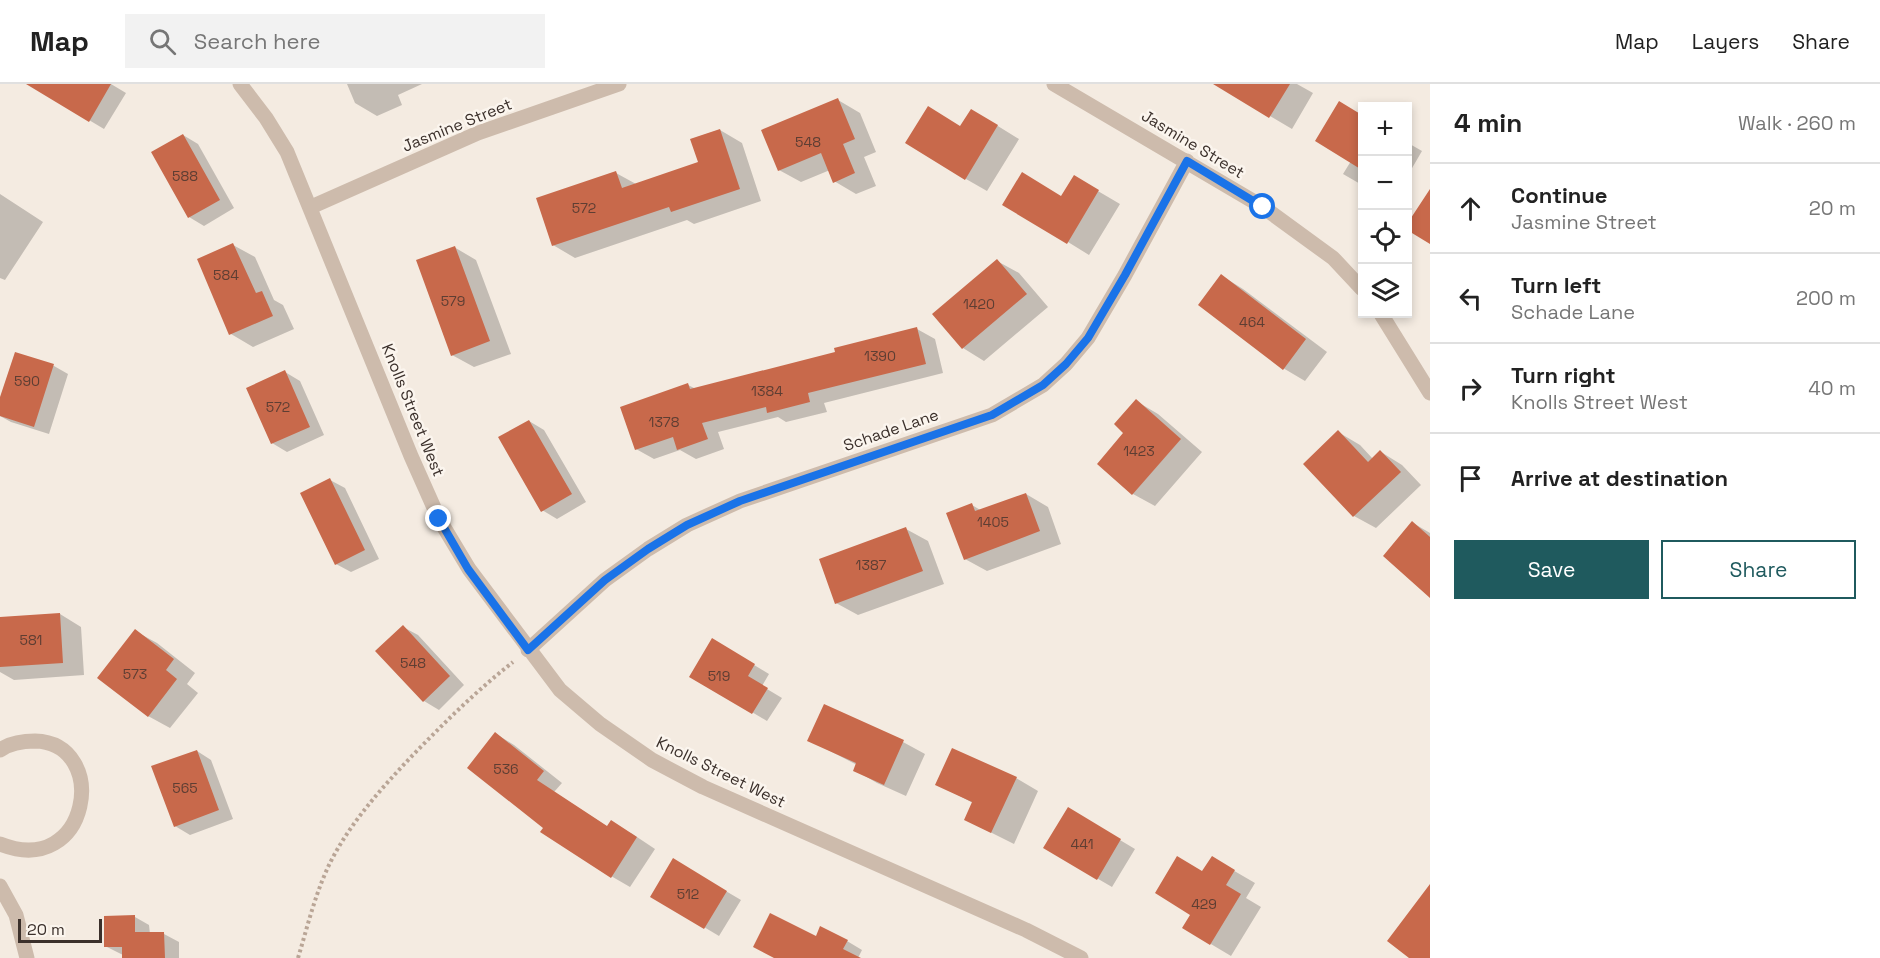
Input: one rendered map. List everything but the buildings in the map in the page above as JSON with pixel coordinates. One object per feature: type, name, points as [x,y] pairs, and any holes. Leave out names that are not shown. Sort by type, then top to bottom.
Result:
[{"type":"street","name":"Knolls Street West","points":[[240,84],[266,118],[287,152],[439,519],[468,569],[560,690],[600,723],[652,760],[703,787],[1026,930],[1081,958]]},
{"type":"street","name":"Jasmine Street","points":[[311,207],[478,133],[619,84]]},
{"type":"street","name":"Jasmine Street","points":[[1054,84],[1263,207],[1333,258],[1358,285]]},
{"type":"street","name":"Schade Lane","points":[[528,650],[605,580],[687,525],[740,501],[992,415],[1043,385],[1066,364],[1088,338],[1187,161]]},
{"type":"street","points":[[1383,318],[1430,393]]},
{"type":"street","points":[[0,750],[23,741],[44,741],[57,746],[71,759],[81,778],[83,798],[78,816],[68,833],[52,844],[34,851],[14,850],[0,844]]},
{"type":"street","points":[[0,886],[16,915],[27,958]]},
{"type":"path","points":[[298,958],[316,895],[348,832],[378,793],[454,712],[528,650]]},
{"type":"route","points":[[439,519],[468,569],[528,650],[605,580],[687,525],[740,501],[992,415],[1043,385],[1066,364],[1088,338],[1187,161],[1263,207]]}]
